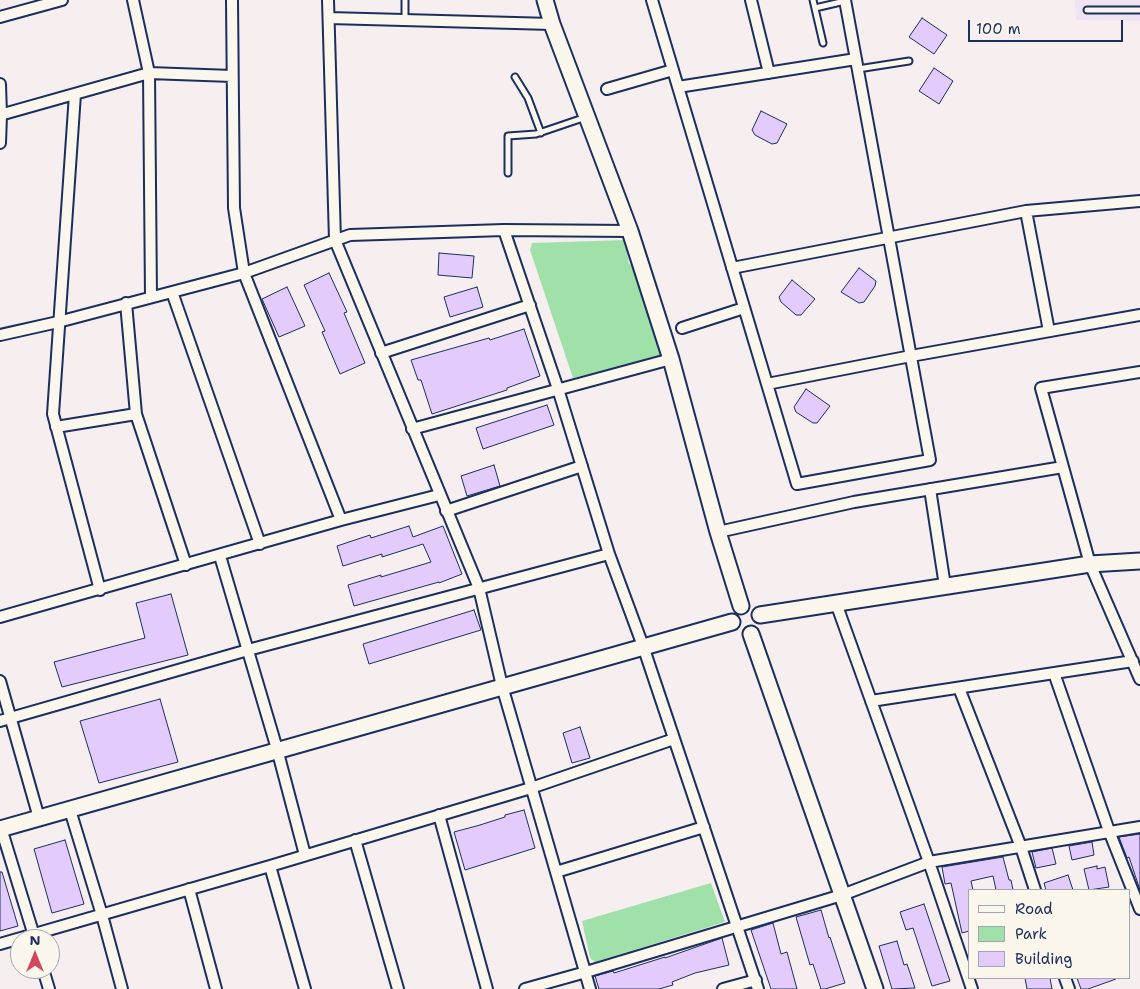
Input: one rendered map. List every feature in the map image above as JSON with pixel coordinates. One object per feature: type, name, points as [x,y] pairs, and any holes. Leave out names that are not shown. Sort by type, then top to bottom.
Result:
[{"type":"street","points":[[0,17],[62,0]]},
{"type":"street","points":[[132,0],[149,74],[151,298]]},
{"type":"street","points":[[232,0],[234,208],[244,272],[341,520]]},
{"type":"street","points":[[328,0],[335,240],[439,496],[479,588],[502,686],[590,989]]},
{"type":"street","points":[[545,0],[552,24],[630,231],[671,360],[718,532],[741,606]]},
{"type":"street","points":[[652,0],[797,484],[930,460],[845,0]]},
{"type":"street","points":[[751,0],[769,73]]},
{"type":"street","points":[[329,18],[552,24]]},
{"type":"street","points":[[678,87],[769,73],[857,64]]},
{"type":"street","points":[[607,90],[673,70]]},
{"type":"street","points":[[1,115],[149,74],[232,76]]},
{"type":"street","points":[[0,84],[0,143]]},
{"type":"street","points":[[75,94],[53,414],[100,590]]},
{"type":"street","points":[[732,268],[1026,211],[1140,201]]},
{"type":"street","points":[[1026,211],[1049,332]]},
{"type":"street","points":[[504,230],[558,389],[609,554],[643,646],[757,984],[723,989]]},
{"type":"street","points":[[0,336],[151,298],[244,272],[350,235],[504,230],[630,231]]},
{"type":"street","points":[[172,292],[260,544]]},
{"type":"street","points":[[126,303],[136,414],[186,565]]},
{"type":"street","points":[[381,353],[530,305]]},
{"type":"street","points":[[682,328],[744,308]]},
{"type":"street","points":[[767,384],[1140,315]]},
{"type":"street","points":[[412,429],[671,360]]},
{"type":"street","points":[[1140,372],[1041,388],[1090,564],[1140,679]]},
{"type":"street","points":[[56,427],[136,414]]},
{"type":"street","points":[[446,511],[582,466]]},
{"type":"street","points":[[718,532],[854,502],[1063,467]]},
{"type":"street","points":[[930,489],[945,586]]},
{"type":"street","points":[[0,617],[220,556],[341,520],[439,496]]},
{"type":"street","points":[[5,719],[248,650],[609,554]]},
{"type":"street","points":[[220,556],[277,749],[305,855]]},
{"type":"street","points":[[760,615],[1090,564],[1140,561]]},
{"type":"street","points":[[836,603],[929,862],[968,977]]},
{"type":"street","points":[[741,606],[751,606],[760,615],[761,624],[756,632],[743,635],[733,627],[734,612],[741,606]]},
{"type":"street","points":[[32,929],[1,828],[732,622]]},
{"type":"street","points":[[751,634],[875,989]]},
{"type":"street","points":[[871,701],[1133,661]]},
{"type":"street","points":[[1054,673],[1109,832],[1140,909]]},
{"type":"street","points":[[0,681],[5,719],[39,818]]},
{"type":"street","points":[[959,688],[1021,847],[1035,889]]},
{"type":"street","points":[[59,929],[531,788],[674,738]]},
{"type":"street","points":[[70,810],[122,989]]},
{"type":"street","points":[[438,815],[487,989]]},
{"type":"street","points":[[525,989],[842,895],[929,862],[1140,826]]},
{"type":"street","points":[[556,872],[704,827]]},
{"type":"street","points":[[356,840],[398,989]]},
{"type":"street","points":[[270,866],[305,989]]},
{"type":"street","points":[[189,889],[216,989]]},
{"type":"lane","points":[[405,0],[405,20]]},
{"type":"lane","points":[[813,0],[823,42]]},
{"type":"lane","points":[[815,8],[845,0]]},
{"type":"lane","points":[[1087,10],[1140,10]]},
{"type":"lane","points":[[857,64],[909,61]]},
{"type":"lane","points":[[516,77],[528,98],[541,133]]},
{"type":"lane","points":[[508,173],[508,136],[530,136],[587,117]]},
{"type":"shaded area","points":[[1075,0],[1140,0],[1140,21],[1076,20]]},
{"type":"green space","points":[[625,240],[629,264],[637,267],[662,355],[573,378],[530,250],[532,243]]},
{"type":"green space","points":[[711,883],[725,922],[595,962],[590,958],[582,921]]},
{"type":"building","points":[[922,18],[947,35],[934,54],[909,37]]},
{"type":"building","points":[[934,68],[953,81],[939,104],[919,91]]},
{"type":"building","points":[[761,111],[787,124],[777,143],[772,144],[755,135],[752,130]]},
{"type":"building","points":[[439,253],[474,256],[472,278],[438,275]]},
{"type":"building","points":[[859,268],[876,281],[875,286],[864,302],[859,303],[841,292]]},
{"type":"building","points":[[329,273],[347,312],[344,313],[365,363],[340,374],[322,332],[325,331],[304,285]]},
{"type":"building","points":[[792,280],[815,299],[801,315],[796,315],[781,302],[779,297]]},
{"type":"building","points":[[287,287],[305,326],[279,337],[262,299]]},
{"type":"building","points":[[477,287],[483,307],[450,317],[444,297]]},
{"type":"building","points":[[524,329],[540,376],[507,388],[507,390],[432,414],[421,380],[418,380],[411,360],[489,338],[490,340]]},
{"type":"building","points":[[806,389],[830,406],[817,423],[813,423],[796,412],[794,407]]},
{"type":"building","points":[[547,405],[554,425],[483,449],[476,428]]},
{"type":"building","points":[[494,465],[500,486],[467,496],[461,476]]},
{"type":"building","points":[[409,526],[413,537],[443,526],[462,574],[439,583],[354,606],[348,585],[431,562],[423,544],[382,557],[382,554],[343,566],[337,546],[370,535],[371,538]]},
{"type":"building","points":[[171,594],[188,655],[62,687],[54,662],[145,638],[136,603]]},
{"type":"building","points":[[474,610],[481,630],[369,664],[363,644]]},
{"type":"building","points":[[160,699],[178,762],[99,783],[80,721]]},
{"type":"building","points":[[580,727],[590,758],[572,763],[563,733]]},
{"type":"building","points":[[524,810],[535,848],[465,870],[454,832]]},
{"type":"building","points":[[1140,834],[1140,890],[1129,857],[1127,858],[1119,837]]},
{"type":"building","points":[[65,840],[84,904],[52,913],[34,849]]},
{"type":"building","points":[[1092,842],[1094,855],[1072,860],[1069,846]]},
{"type":"building","points":[[1052,848],[1056,864],[1036,868],[1032,852]]},
{"type":"building","points":[[1003,857],[1013,889],[996,889],[993,876],[971,881],[973,889],[968,889],[968,931],[962,933],[951,883],[945,884],[942,867]]},
{"type":"building","points":[[1097,866],[1097,869],[1105,867],[1109,887],[1089,889],[1084,869]]},
{"type":"building","points":[[0,872],[2,872],[18,926],[0,931]]},
{"type":"building","points":[[1068,875],[1073,889],[1046,889],[1044,883]]},
{"type":"building","points":[[924,904],[950,981],[932,986],[913,928],[906,930],[900,912]]},
{"type":"building","points":[[821,910],[845,983],[825,989],[821,989],[813,964],[810,965],[796,917]]},
{"type":"building","points":[[773,923],[781,954],[787,952],[797,989],[771,989],[751,930]]},
{"type":"building","points":[[722,938],[729,965],[695,973],[672,982],[673,985],[659,989],[599,989],[595,976],[613,971],[614,973],[665,958]]},
{"type":"building","points":[[897,941],[904,965],[907,964],[915,988],[892,989],[879,946]]},
{"type":"building","points":[[1025,979],[1050,979],[1052,989],[1027,989]]},
{"type":"building","points":[[1077,979],[1116,979],[1088,989],[1081,989]]}]
